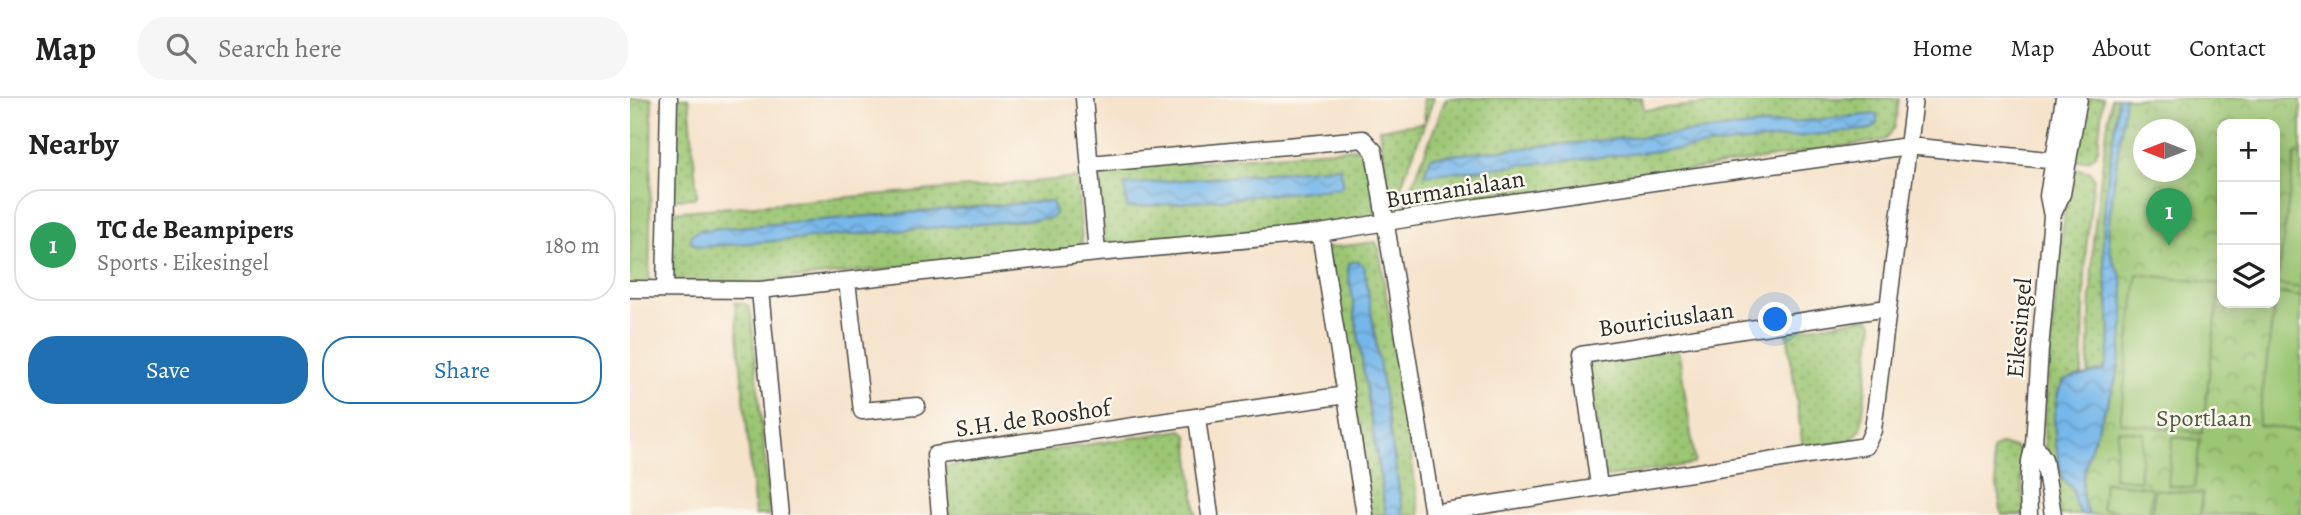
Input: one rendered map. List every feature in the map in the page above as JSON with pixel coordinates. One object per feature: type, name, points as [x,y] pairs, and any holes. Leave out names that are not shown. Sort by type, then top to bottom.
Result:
[{"type":"street","points":[[665,289],[668,98]]},
{"type":"street","points":[[1084,98],[1097,253]]},
{"type":"street","points":[[1090,164],[1363,139],[1374,151],[1433,514],[1866,446],[1873,430],[1914,98]]},
{"type":"street","name":"Eikesingel","points":[[2061,161],[2064,98]]},
{"type":"street","name":"Eikesingel","points":[[2029,515],[2028,490],[2052,216],[2048,196],[2079,98]]},
{"type":"street","name":"Burmanialaan","points":[[630,289],[760,290],[1097,253],[1320,233],[1478,206],[1908,146],[2061,161]]},
{"type":"street","points":[[1320,233],[1365,515]]},
{"type":"street","points":[[847,281],[862,411],[917,406]]},
{"type":"street","points":[[760,290],[780,515]]},
{"type":"street","name":"Bouriciuslaan","points":[[1599,486],[1581,355],[1887,308]]},
{"type":"street","name":"S.H. de Rooshof","points":[[940,515],[935,455],[1346,395]]},
{"type":"street","points":[[1197,418],[1210,515]]},
{"type":"street","name":"Eikesingel","points":[[2034,444],[2044,459],[2053,515]]},
{"type":"street","name":"Eikesingel","points":[[2030,471],[2040,515]]},
{"type":"green space","points":[[630,98],[652,98],[649,287],[630,287]]},
{"type":"green space","points":[[673,98],[689,98],[697,195],[694,198],[671,199]]},
{"type":"green space","points":[[1423,98],[1434,98],[1425,122]]},
{"type":"green space","points":[[1446,98],[1642,98],[1644,110],[1770,98],[1899,98],[1895,127],[1885,140],[1401,215]],"holes":[[[1877,114],[1877,124],[1871,129],[1424,174],[1431,157]]]},
{"type":"green space","points":[[2089,98],[2103,98],[2098,149],[2092,158],[2075,161],[2079,129]]},
{"type":"green space","points":[[2111,98],[2118,98],[2103,224],[2109,326],[2108,358],[2104,370],[2088,374],[2093,239]]},
{"type":"green space","name":"Sportlaan","points":[[2125,98],[2301,98],[2301,515],[2089,515],[2083,501],[2085,467],[2115,382],[2123,331],[2122,280],[2109,245],[2108,229]]},
{"type":"green space","points":[[1425,123],[1392,210],[1379,129]]},
{"type":"green space","points":[[1356,148],[1362,152],[1373,182],[1376,218],[1107,246],[1099,178],[1110,169]],"holes":[[[1340,167],[1342,186],[1339,188],[1127,208],[1126,185]]]},
{"type":"green space","points":[[2295,154],[2301,155],[2301,288],[2280,284],[2280,262]]},
{"type":"green space","points":[[2073,168],[2090,172],[2094,178],[2086,249],[2082,375],[2064,381],[2058,392],[2054,417],[2056,445],[2081,515],[2060,515],[2045,447],[2044,421],[2058,267],[2070,170]]},
{"type":"green space","points":[[1077,178],[1082,243],[1078,249],[760,282],[673,282],[672,212]],"holes":[[[1050,201],[1054,206],[1050,218],[700,247],[700,230]]]},
{"type":"green space","points":[[1376,242],[1420,515],[1403,515],[1364,267],[1357,261],[1349,263],[1348,270],[1386,515],[1367,515],[1326,248]]},
{"type":"green space","points":[[2137,274],[2217,284],[2217,308],[2202,433],[2120,423]]},
{"type":"green space","points":[[2280,294],[2301,297],[2301,431],[2258,425],[2274,308],[2280,308]]},
{"type":"green space","points":[[735,302],[748,305],[751,313],[770,515],[755,515]]},
{"type":"green space","points":[[1870,319],[1873,323],[1861,429],[1851,441],[1803,448],[1787,331]]},
{"type":"green space","points":[[1675,349],[1679,354],[1695,461],[1693,464],[1607,477],[1603,473],[1588,364],[1593,361]]},
{"type":"green space","points":[[1182,430],[1188,436],[1196,515],[947,515],[944,467]]},
{"type":"green space","points":[[2118,430],[2144,433],[2139,481],[2113,478]]},
{"type":"green space","points":[[2173,437],[2200,440],[2194,488],[2168,485]]},
{"type":"green space","points":[[2000,445],[2015,447],[2022,455],[2025,515],[2002,515],[1992,456],[1993,449]]},
{"type":"green space","points":[[2104,482],[2152,488],[2149,514],[2102,509]]},
{"type":"green space","points":[[2155,489],[2203,494],[2200,515],[2152,515]]},
{"type":"water","points":[[2118,98],[2125,98],[2108,229],[2113,261],[2122,280],[2122,345],[2115,382],[2085,467],[2083,501],[2089,515],[2081,515],[2074,501],[2073,489],[2062,478],[2054,417],[2058,392],[2065,380],[2104,370],[2108,358],[2110,326],[2103,224]]},
{"type":"water","points":[[1877,114],[1877,124],[1871,129],[1424,175],[1431,157]]},
{"type":"water","points":[[1340,167],[1343,181],[1339,188],[1127,208],[1125,185]]},
{"type":"water","points":[[1051,201],[1055,214],[1051,218],[700,247],[692,243],[691,235],[700,230]]},
{"type":"water","points":[[1358,261],[1364,266],[1403,515],[1386,515],[1348,270],[1349,263]]},
{"type":"place","name":"TC de Beampipers","points":[[2169,246]]}]
